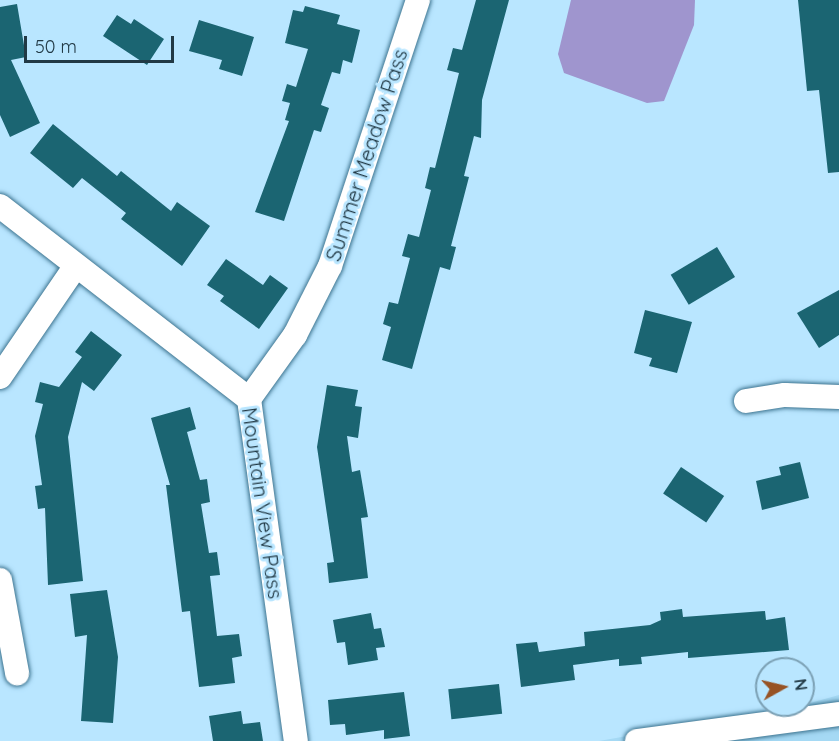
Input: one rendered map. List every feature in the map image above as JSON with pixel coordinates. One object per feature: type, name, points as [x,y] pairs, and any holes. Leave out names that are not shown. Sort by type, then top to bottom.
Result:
[{"type":"street","name":"Summer Meadow Pass","points":[[249,399],[295,335],[330,266],[417,0]]},
{"type":"street","name":"Mountain View Pass","points":[[0,206],[75,267],[249,399],[296,741]]},
{"type":"street","points":[[0,377],[75,267]]},
{"type":"street","points":[[746,401],[785,395],[839,397]]},
{"type":"street","points":[[0,580],[16,673]]},
{"type":"street","points":[[637,741],[839,714]]},
{"type":"shaded area","points":[[571,0],[695,0],[694,25],[664,101],[647,103],[564,73],[558,54]]},
{"type":"shaded area","points":[[839,695],[839,741],[599,741],[755,713],[755,717],[815,717],[815,702]]},
{"type":"building","points":[[476,0],[509,0],[482,100],[481,138],[474,136],[464,176],[469,177],[451,246],[456,247],[450,270],[440,267],[412,369],[382,360],[391,327],[383,324],[389,302],[398,304],[410,258],[402,256],[408,234],[419,237],[431,190],[425,188],[430,167],[435,168],[459,73],[447,70],[453,48],[462,50]]},
{"type":"building","points":[[798,0],[839,0],[839,172],[828,173],[819,90],[807,91]]},
{"type":"building","points":[[17,4],[26,57],[11,60],[40,123],[10,137],[0,115],[0,7]]},
{"type":"building","points":[[305,6],[340,15],[337,24],[360,30],[352,63],[343,60],[340,74],[332,72],[321,105],[329,108],[321,132],[314,130],[284,221],[255,212],[289,121],[285,120],[290,103],[282,101],[287,84],[296,87],[308,49],[285,43],[293,10],[303,12]]},
{"type":"building","points":[[117,15],[131,24],[134,19],[164,39],[147,65],[103,36]]},
{"type":"building","points":[[199,20],[254,37],[242,76],[219,69],[222,60],[189,51]]},
{"type":"building","points":[[53,124],[117,176],[121,171],[171,211],[177,202],[210,226],[182,266],[121,219],[126,213],[82,178],[73,188],[30,153]]},
{"type":"building","points":[[717,247],[735,277],[689,305],[671,275]]},
{"type":"building","points":[[226,259],[263,285],[270,275],[288,288],[259,329],[220,301],[224,296],[207,285]]},
{"type":"building","points":[[839,290],[839,335],[819,348],[797,313]]},
{"type":"building","points":[[645,310],[692,322],[677,373],[649,366],[652,358],[634,353]]},
{"type":"building","points":[[91,331],[122,355],[94,391],[82,382],[68,437],[83,581],[48,585],[45,508],[38,509],[35,486],[42,485],[35,436],[43,404],[35,402],[40,382],[59,387],[82,357],[75,352]]},
{"type":"building","points":[[327,385],[358,390],[355,406],[362,407],[358,438],[347,436],[352,472],[360,470],[368,517],[361,518],[368,578],[329,583],[327,563],[334,562],[317,447]]},
{"type":"building","points":[[190,407],[196,429],[187,432],[200,480],[207,479],[210,502],[201,504],[209,553],[217,552],[220,575],[210,576],[217,636],[239,634],[242,656],[232,658],[235,683],[199,687],[190,611],[182,612],[166,485],[170,485],[151,418]]},
{"type":"building","points":[[800,462],[809,498],[762,510],[756,481],[781,475],[779,467]]},
{"type":"building","points":[[681,467],[724,496],[706,523],[663,494]]},
{"type":"building","points":[[107,590],[118,657],[113,723],[81,721],[87,635],[75,637],[70,594]]},
{"type":"building","points":[[682,609],[683,617],[765,611],[766,620],[785,617],[789,650],[688,658],[688,652],[641,657],[642,664],[619,666],[619,659],[573,665],[575,680],[521,687],[516,644],[537,642],[539,652],[585,646],[584,632],[650,625],[661,620],[660,612]]},
{"type":"building","points":[[371,613],[374,629],[381,628],[385,647],[376,648],[378,660],[348,665],[345,642],[337,643],[333,620]]},
{"type":"building","points":[[499,684],[502,714],[451,719],[448,689]]},
{"type":"building","points":[[404,692],[410,736],[384,739],[384,730],[346,735],[345,724],[330,725],[328,700]]},
{"type":"building","points":[[241,711],[243,724],[260,722],[263,741],[213,741],[209,716]]}]
